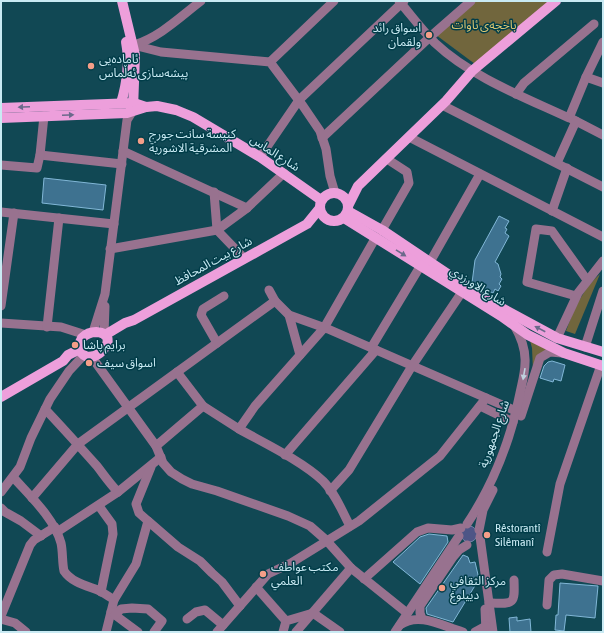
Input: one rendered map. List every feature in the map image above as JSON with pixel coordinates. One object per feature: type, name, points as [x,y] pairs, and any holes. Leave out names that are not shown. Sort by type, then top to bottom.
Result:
[{"type":"main road","points":[[116,1],[136,61],[133,107]]},
{"type":"main road","points":[[121,103],[126,88],[130,46],[123,1]]},
{"type":"main road","points":[[358,186],[325,196],[320,204],[322,216],[329,220],[337,221],[347,212],[358,186],[442,105],[472,71],[556,1]]},
{"type":"main road","name":"شارع الماس","points":[[1,108],[121,103],[133,107]]},
{"type":"main road","name":"شارع الماس","points":[[1,118],[44,116],[157,106],[184,113],[202,122],[284,173],[320,204]]},
{"type":"main road","points":[[337,193],[345,198],[347,212]]},
{"type":"main road","name":"شارع بيت المحافظ","points":[[307,224],[320,204]]},
{"type":"main road","name":"شارع الاورزدي","points":[[347,212],[379,234],[485,299],[557,338],[599,351]]},
{"type":"main road","name":"شارع بيت المحافظ","points":[[1,397],[63,361],[68,355],[98,355],[104,351],[106,337],[128,327],[132,322],[307,224],[329,220]]},
{"type":"main road","name":"شارع الاورزدي","points":[[425,263],[462,292],[528,335],[564,353],[599,365]]},
{"type":"main road","points":[[84,354],[80,341],[90,333],[100,332],[106,337]]},
{"type":"main road","points":[[599,351],[599,365]]},
{"type":"street","points":[[130,46],[146,41],[158,34],[201,1]]},
{"type":"street","points":[[270,62],[334,1]]},
{"type":"street","points":[[322,138],[430,37],[471,1]]},
{"type":"street","points":[[260,157],[299,100],[401,2],[430,37],[454,58],[472,71],[516,94],[603,135]]},
{"type":"street","points":[[516,94],[524,83],[594,24]]},
{"type":"street","points":[[557,163],[586,77],[603,43]]},
{"type":"street","points":[[130,46],[161,52],[270,62],[320,131],[326,149],[330,176],[337,193]]},
{"type":"street","points":[[586,77],[603,83]]},
{"type":"street","points":[[442,105],[603,187]]},
{"type":"street","points":[[106,337],[104,294],[123,151],[128,120],[133,107]]},
{"type":"street","points":[[1,164],[38,168],[44,116]]},
{"type":"street","points":[[409,137],[603,237]]},
{"type":"street","points":[[123,151],[247,208]]},
{"type":"street","points":[[40,155],[122,164]]},
{"type":"street","points":[[239,428],[255,406],[324,328],[409,183],[407,172],[387,159]]},
{"type":"street","points":[[567,168],[555,213],[552,231],[587,280]]},
{"type":"street","points":[[110,249],[217,230],[247,208],[284,173]]},
{"type":"street","points":[[285,455],[373,349],[480,174]]},
{"type":"street","points":[[214,192],[217,230],[244,258]]},
{"type":"street","points":[[1,212],[114,224]]},
{"type":"street","points":[[1,306],[14,213]]},
{"type":"street","points":[[48,327],[59,218]]},
{"type":"street","points":[[552,231],[536,229],[527,282],[576,296]]},
{"type":"street","points":[[557,338],[576,296],[603,261]]},
{"type":"street","points":[[269,290],[275,301],[289,315],[324,328],[516,412]]},
{"type":"street","points":[[584,346],[603,291]]},
{"type":"street","points":[[330,491],[348,470],[412,366],[462,292]]},
{"type":"street","points":[[1,324],[71,329],[90,333],[104,294]]},
{"type":"street","points":[[218,343],[201,315],[203,309],[224,296]]},
{"type":"street","points":[[32,498],[78,444],[275,301]]},
{"type":"street","points":[[289,315],[300,355]]},
{"type":"street","name":"شارع الجمهورية","points":[[396,630],[479,505],[506,445],[516,412],[526,364],[521,339],[513,324]]},
{"type":"street","name":"شارع الجمهورية","points":[[480,533],[483,510],[509,451],[538,361],[543,355],[550,352],[564,353]]},
{"type":"street","points":[[1,492],[20,467],[31,438],[58,386],[84,354],[156,446],[163,464],[171,472],[192,484],[217,490],[310,526],[326,540],[351,568],[407,613]]},
{"type":"street","points":[[547,552],[560,484],[599,365]]},
{"type":"street","points":[[177,372],[203,406],[285,455],[323,482],[335,499],[350,526]]},
{"type":"street","points":[[187,619],[196,612],[204,610],[220,628],[268,574],[291,563],[359,521],[440,456],[486,398]]},
{"type":"street","points":[[156,446],[203,406]]},
{"type":"street","points":[[480,406],[513,422]]},
{"type":"street","points":[[45,409],[78,444],[118,492]]},
{"type":"street","points":[[26,632],[15,623],[1,618],[30,545],[34,540],[41,536],[56,530],[99,506],[161,457]]},
{"type":"street","points":[[151,465],[136,504],[139,513],[178,547],[200,561],[222,582],[240,606]]},
{"type":"street","points":[[13,477],[32,498],[56,530],[61,544],[64,571],[66,574],[74,581],[101,592],[114,600]]},
{"type":"street","points":[[99,506],[112,524],[113,534],[101,592]]},
{"type":"street","points":[[1,508],[5,512],[21,520],[41,536]]},
{"type":"street","points":[[106,632],[114,613],[114,600],[136,564],[148,521]]},
{"type":"street","points":[[364,579],[417,532],[428,528],[452,530],[462,529],[474,525],[480,533],[489,603],[488,630]]},
{"type":"street","points":[[462,529],[461,542],[469,546],[481,559],[488,630]]},
{"type":"street","points":[[422,619],[420,613],[422,604],[453,557],[459,550],[477,542],[480,533]]},
{"type":"street","points":[[296,632],[351,568]]},
{"type":"street","points":[[547,605],[549,580],[554,575],[562,574],[603,582]]},
{"type":"street","points":[[489,603],[508,604],[512,601],[515,596],[514,580]]},
{"type":"street","points":[[256,587],[286,622]]},
{"type":"street","points":[[114,613],[121,609],[148,609],[162,621],[154,632]]},
{"type":"street","points":[[114,613],[138,632]]},
{"type":"street","points":[[286,622],[313,613]]},
{"type":"street","points":[[313,613],[340,632]]},
{"type":"street","points":[[396,630],[409,620],[422,619],[463,632]]},
{"type":"street","points":[[283,632],[286,622]]},
{"type":"street","points":[[475,632],[488,630]]},
{"type":"green space","name":"باخچەی ئاوات","points":[[476,1],[549,1],[475,64],[436,35]]},
{"type":"green space","points":[[600,274],[575,334],[566,331],[575,308],[588,286]]},
{"type":"green space","points":[[529,337],[548,349],[533,371],[532,348]]},
{"type":"water","points":[[466,526],[472,526],[477,531],[475,540],[472,542],[466,542],[461,537],[461,531]]},
{"type":"building","points":[[44,178],[106,185],[103,210],[42,203]]},
{"type":"building","points":[[499,216],[509,221],[505,228],[507,229],[505,233],[509,236],[495,262],[498,264],[501,274],[500,277],[502,279],[499,284],[501,286],[498,291],[495,289],[493,293],[472,283],[475,260]]},
{"type":"building","points":[[552,361],[565,365],[561,381],[554,379],[553,382],[540,378],[544,366],[548,362]]},
{"type":"building","points":[[429,534],[447,536],[448,542],[420,584],[393,562],[420,537]]},
{"type":"building","points":[[463,555],[468,557],[470,563],[475,562],[479,579],[453,622],[427,614],[426,608]]},
{"type":"building","points":[[560,583],[598,586],[595,618],[566,615],[564,631],[555,630],[556,615],[558,615]]},
{"type":"building","points":[[517,617],[517,621],[530,619],[531,632],[510,632],[509,618]]},
{"type":"place","name":"اسواق رائد ولقمان","points":[[429,35]]},
{"type":"place","name":"ئامادەیی پیشەسازی ئەڵماس","points":[[91,66]]},
{"type":"place","name":"كنيسة سانت جورج المشرقية الاشورية","points":[[141,141]]},
{"type":"place","name":"برایم پاشا","points":[[75,345]]},
{"type":"place","name":"اسواق سيف","points":[[89,363]]},
{"type":"place","name":"Rêstorantî Silêmanî","points":[[487,535]]},
{"type":"place","name":"مكتب عواطف العلمي","points":[[263,574]]},
{"type":"place","name":"مركز الثقافي دييلوغ","points":[[442,588]]}]
